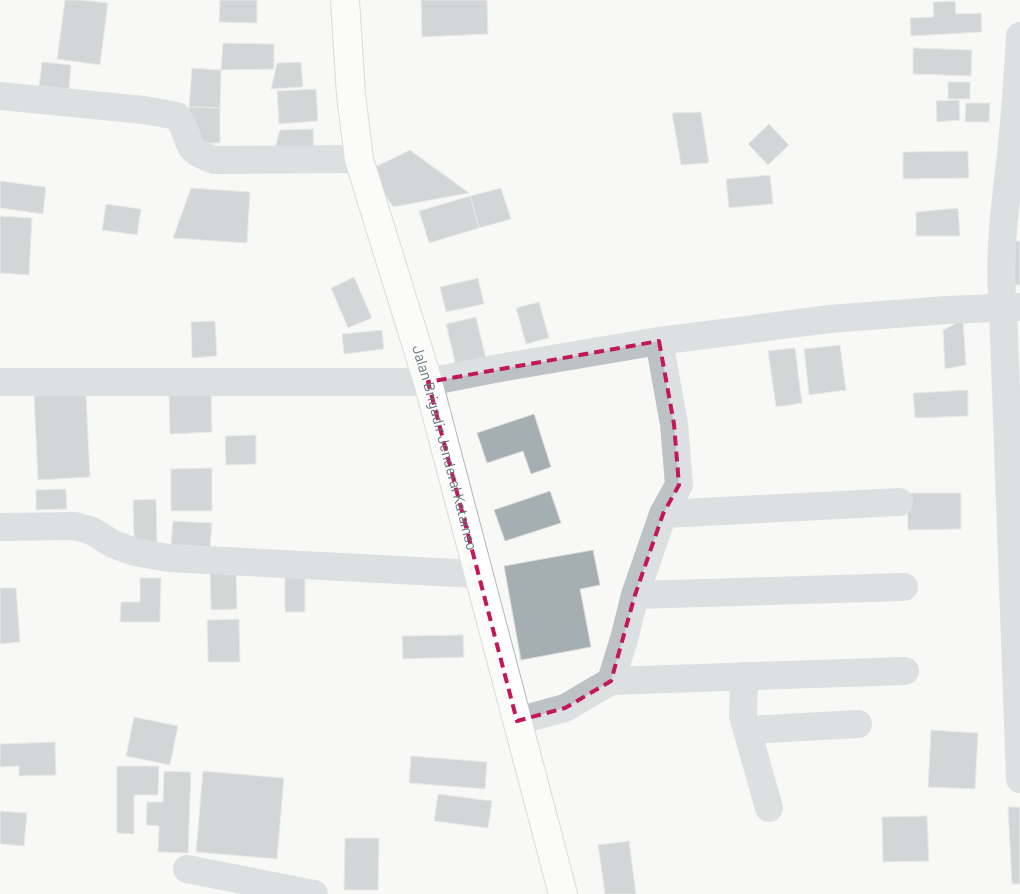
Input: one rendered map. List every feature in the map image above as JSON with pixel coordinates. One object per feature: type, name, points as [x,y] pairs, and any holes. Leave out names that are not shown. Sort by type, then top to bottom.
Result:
[{"type":"main road","name":"Jalan Brigadir Jenderal Katamso","points":[[345,0],[351,95],[359,158],[428,382],[562,894]]},
{"type":"street","points":[[1020,36],[1017,102],[1002,240],[1001,285],[1012,308],[1020,779]]},
{"type":"street","points":[[0,96],[144,110],[177,116],[184,126],[189,146],[202,156],[215,160],[359,158]]},
{"type":"street","points":[[0,382],[428,382],[659,341],[830,319],[947,310],[1012,308]]},
{"type":"street","points":[[611,680],[635,595],[663,514],[679,485],[674,424],[659,341]]},
{"type":"street","points":[[663,514],[898,502]]},
{"type":"street","points":[[0,528],[75,526],[92,531],[113,544],[135,552],[168,558],[477,574]]},
{"type":"street","points":[[635,595],[904,586]]},
{"type":"street","points":[[516,721],[565,708],[611,680],[904,671]]},
{"type":"street","points":[[744,676],[743,716],[769,808]]},
{"type":"street","points":[[747,730],[858,724]]},
{"type":"street","points":[[187,869],[314,894]]},
{"type":"highlighted area","points":[[659,341],[674,424],[679,485],[663,514],[635,595],[611,681],[565,708],[517,721],[428,382]]},
{"type":"building","points":[[65,0],[108,3],[100,65],[57,59]]},
{"type":"building","points":[[220,0],[257,0],[257,23],[219,22]]},
{"type":"building","points":[[421,0],[487,0],[488,34],[422,37]]},
{"type":"building","points":[[955,1],[956,14],[981,13],[982,32],[911,36],[910,18],[934,17],[933,2]]},
{"type":"building","points":[[223,43],[274,44],[274,69],[221,70]]},
{"type":"building","points":[[913,48],[972,50],[971,76],[913,74]]},
{"type":"building","points":[[42,62],[71,65],[69,89],[39,86]]},
{"type":"building","points":[[301,62],[303,87],[271,89],[277,63]]},
{"type":"building","points":[[192,68],[221,70],[220,108],[189,107]]},
{"type":"building","points":[[948,82],[970,82],[970,99],[948,99]]},
{"type":"building","points":[[316,89],[318,121],[279,124],[277,91]]},
{"type":"building","points":[[959,100],[960,120],[937,122],[936,101]]},
{"type":"building","points":[[966,103],[990,103],[989,122],[965,122]]},
{"type":"building","points":[[189,107],[220,108],[220,143],[189,143]]},
{"type":"building","points":[[701,112],[709,163],[681,165],[672,113]]},
{"type":"building","points":[[769,124],[789,145],[768,165],[748,144]]},
{"type":"building","points":[[313,129],[314,158],[272,159],[280,130]]},
{"type":"building","points":[[410,150],[469,193],[393,207],[369,170]]},
{"type":"building","points":[[968,151],[969,178],[903,179],[903,152]]},
{"type":"building","points":[[770,175],[773,204],[729,208],[726,179]]},
{"type":"building","points":[[0,181],[46,187],[43,214],[0,208]]},
{"type":"building","points":[[191,188],[250,192],[247,243],[173,238]]},
{"type":"building","points":[[501,188],[511,219],[479,228],[470,196]]},
{"type":"building","points":[[470,196],[479,228],[429,243],[419,211]]},
{"type":"building","points":[[106,204],[141,209],[137,235],[102,230]]},
{"type":"building","points":[[958,208],[960,236],[916,236],[916,212]]},
{"type":"building","points":[[0,216],[32,218],[29,275],[0,273]]},
{"type":"building","points":[[1015,241],[1020,241],[1020,285],[1014,285]]},
{"type":"building","points":[[354,277],[372,318],[348,328],[331,288]]},
{"type":"building","points":[[478,278],[484,304],[446,312],[440,287]]},
{"type":"building","points":[[539,302],[549,338],[526,344],[516,308]]},
{"type":"building","points":[[476,317],[486,359],[456,366],[446,324]]},
{"type":"building","points":[[963,320],[966,365],[945,369],[943,330]]},
{"type":"building","points":[[215,321],[217,356],[192,358],[191,322]]},
{"type":"building","points":[[382,330],[384,349],[344,354],[342,334]]},
{"type":"building","points":[[840,345],[846,390],[809,395],[804,349]]},
{"type":"building","points":[[795,348],[802,403],[776,407],[768,351]]},
{"type":"building","points":[[968,390],[968,416],[915,418],[913,393]]},
{"type":"building","points":[[211,393],[212,432],[170,434],[169,395]]},
{"type":"building","points":[[86,394],[90,477],[38,480],[34,396]]},
{"type":"building","points":[[534,414],[551,467],[531,474],[523,451],[487,463],[477,433]]},
{"type":"building","points":[[256,435],[256,464],[226,465],[225,436]]},
{"type":"building","points":[[212,468],[212,511],[171,511],[171,469]]},
{"type":"building","points":[[66,489],[67,509],[36,510],[36,490]]},
{"type":"building","points":[[550,491],[561,523],[505,541],[494,510]]},
{"type":"building","points":[[907,493],[961,493],[961,529],[908,530]]},
{"type":"building","points":[[156,499],[157,543],[134,544],[133,500]]},
{"type":"building","points":[[173,521],[212,523],[210,547],[171,545]]},
{"type":"building","points":[[593,550],[600,585],[580,589],[591,647],[521,660],[504,566]]},
{"type":"building","points":[[236,572],[237,609],[211,610],[210,573]]},
{"type":"building","points":[[285,574],[305,575],[305,612],[285,612]]},
{"type":"building","points":[[140,578],[161,578],[160,622],[120,622],[121,602],[140,602]]},
{"type":"building","points":[[0,588],[16,588],[20,642],[0,644]]},
{"type":"building","points":[[239,619],[240,662],[208,662],[207,620]]},
{"type":"building","points":[[463,635],[464,657],[403,659],[402,636]]},
{"type":"building","points":[[134,717],[178,726],[170,765],[126,756]]},
{"type":"building","points":[[931,730],[978,733],[975,789],[928,787]]},
{"type":"building","points":[[55,742],[56,775],[19,776],[19,766],[0,767],[0,744]]},
{"type":"building","points":[[411,756],[487,762],[485,789],[409,783]]},
{"type":"building","points":[[117,766],[159,766],[158,795],[134,795],[134,834],[117,833]]},
{"type":"building","points":[[164,771],[191,772],[188,853],[158,852],[159,826],[146,825],[147,802],[163,802]]},
{"type":"building","points":[[203,771],[284,778],[277,859],[196,852]]},
{"type":"building","points":[[438,794],[492,801],[488,828],[434,821]]},
{"type":"building","points":[[1008,807],[1020,807],[1020,884],[1012,884]]},
{"type":"building","points":[[0,811],[27,813],[24,846],[0,844]]},
{"type":"building","points":[[927,816],[929,861],[883,862],[882,817]]},
{"type":"building","points":[[345,838],[379,838],[378,890],[344,890]]},
{"type":"building","points":[[629,841],[636,894],[605,894],[598,845]]}]
